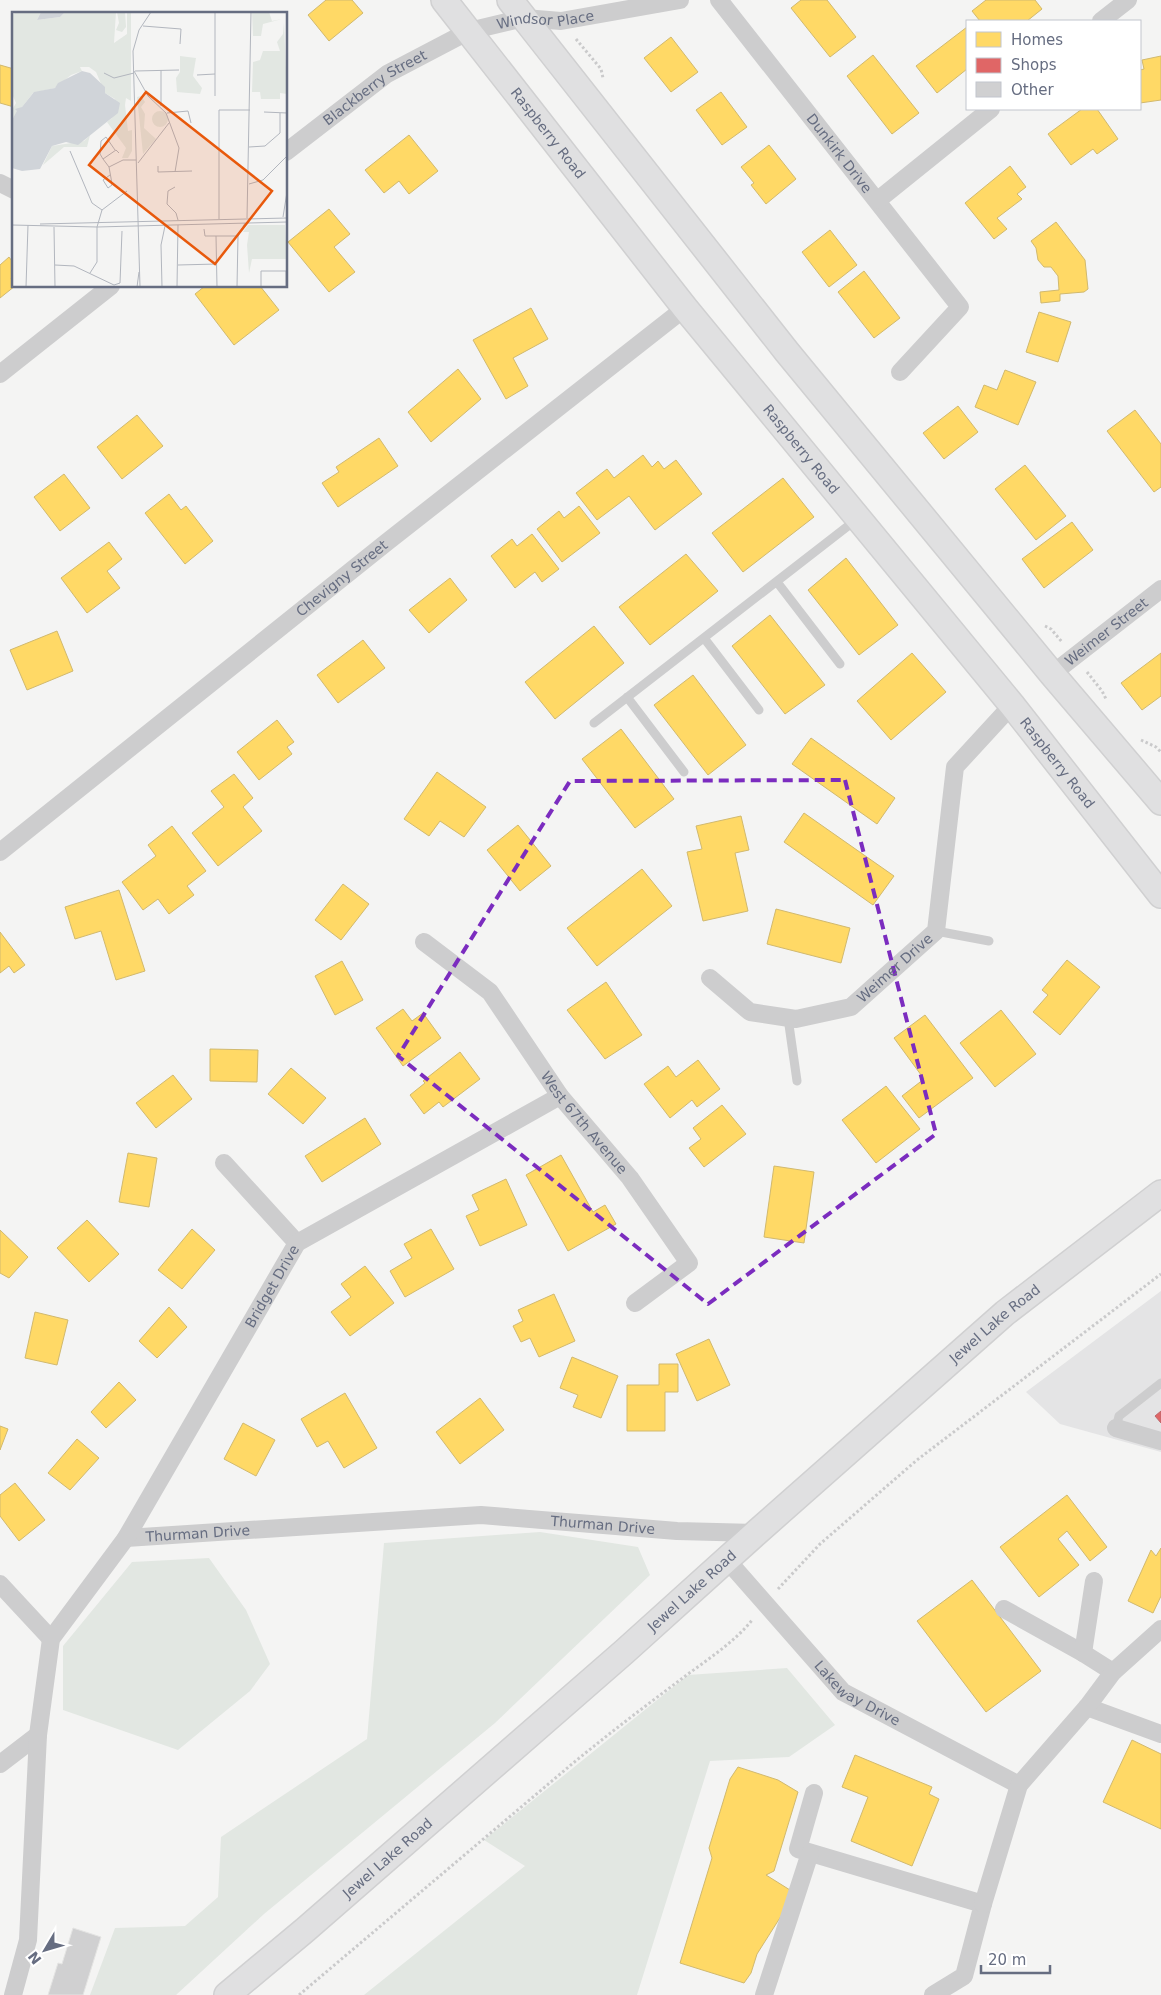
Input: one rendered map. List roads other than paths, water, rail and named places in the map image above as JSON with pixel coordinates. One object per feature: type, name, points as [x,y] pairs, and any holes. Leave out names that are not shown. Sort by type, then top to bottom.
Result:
[{"type":"main road","name":"Raspberry Road","points":[[444,0],[685,308],[1012,705],[1161,895]]},
{"type":"main road","points":[[517,9],[787,352],[1052,674],[1157,790]]},
{"type":"main road","name":"Jewel Lake Road","points":[[227,1995],[305,1930],[595,1678],[1005,1313],[1161,1193]]},
{"type":"street","name":"Windsor Place","points":[[469,31],[517,9],[561,20],[680,0]]},
{"type":"street","name":"Dunkirk Drive","points":[[719,0],[878,200],[960,307],[900,372]]},
{"type":"street","points":[[1102,20],[1128,0]]},
{"type":"street","name":"Blackberry Street","points":[[288,150],[387,74],[469,31]]},
{"type":"street","points":[[878,200],[991,110]]},
{"type":"street","points":[[0,184],[12,189]]},
{"type":"street","points":[[0,374],[108,288]]},
{"type":"street","name":"Chevigny Street","points":[[0,852],[387,542],[685,308]]},
{"type":"street","name":"Weimer Street","points":[[1052,674],[1161,589]]},
{"type":"street","name":"Weimer Drive","points":[[710,978],[750,1012],[796,1019],[851,1007],[936,931],[955,767],[1012,705]]},
{"type":"street","name":"West 67th Avenue","points":[[424,942],[490,992],[560,1096],[630,1178],[689,1263],[634,1303]]},
{"type":"street","name":"Bridget Drive","points":[[126,1538],[297,1244],[560,1096]]},
{"type":"street","points":[[224,1163],[297,1244]]},
{"type":"street","points":[[1116,1428],[1161,1441]]},
{"type":"street","name":"Thurman Drive","points":[[13,1995],[28,1940],[38,1735],[50,1639],[126,1538],[481,1515],[677,1531],[756,1533]]},
{"type":"street","name":"Lakeway Drive","points":[[727,1560],[843,1692],[1019,1785]]},
{"type":"street","points":[[1083,1653],[1094,1581]]},
{"type":"street","points":[[0,1584],[50,1639]]},
{"type":"street","points":[[1004,1610],[1083,1653],[1113,1672]]},
{"type":"street","points":[[933,1995],[964,1976],[983,1904],[1019,1785],[1088,1707],[1113,1672],[1161,1629]]},
{"type":"street","points":[[1088,1707],[1161,1734]]},
{"type":"street","points":[[0,1764],[38,1735]]},
{"type":"street","points":[[814,1793],[798,1849],[983,1904]]},
{"type":"street","points":[[764,1995],[810,1853]]},
{"type":"lane","points":[[594,722],[858,519]]},
{"type":"lane","points":[[777,582],[840,664]]},
{"type":"lane","points":[[704,638],[759,710]]},
{"type":"lane","points":[[627,697],[684,772]]},
{"type":"lane","points":[[936,931],[989,941]]},
{"type":"lane","points":[[788,1018],[797,1081]]},
{"type":"lane","points":[[1116,1428],[1119,1416],[1161,1383]]}]
